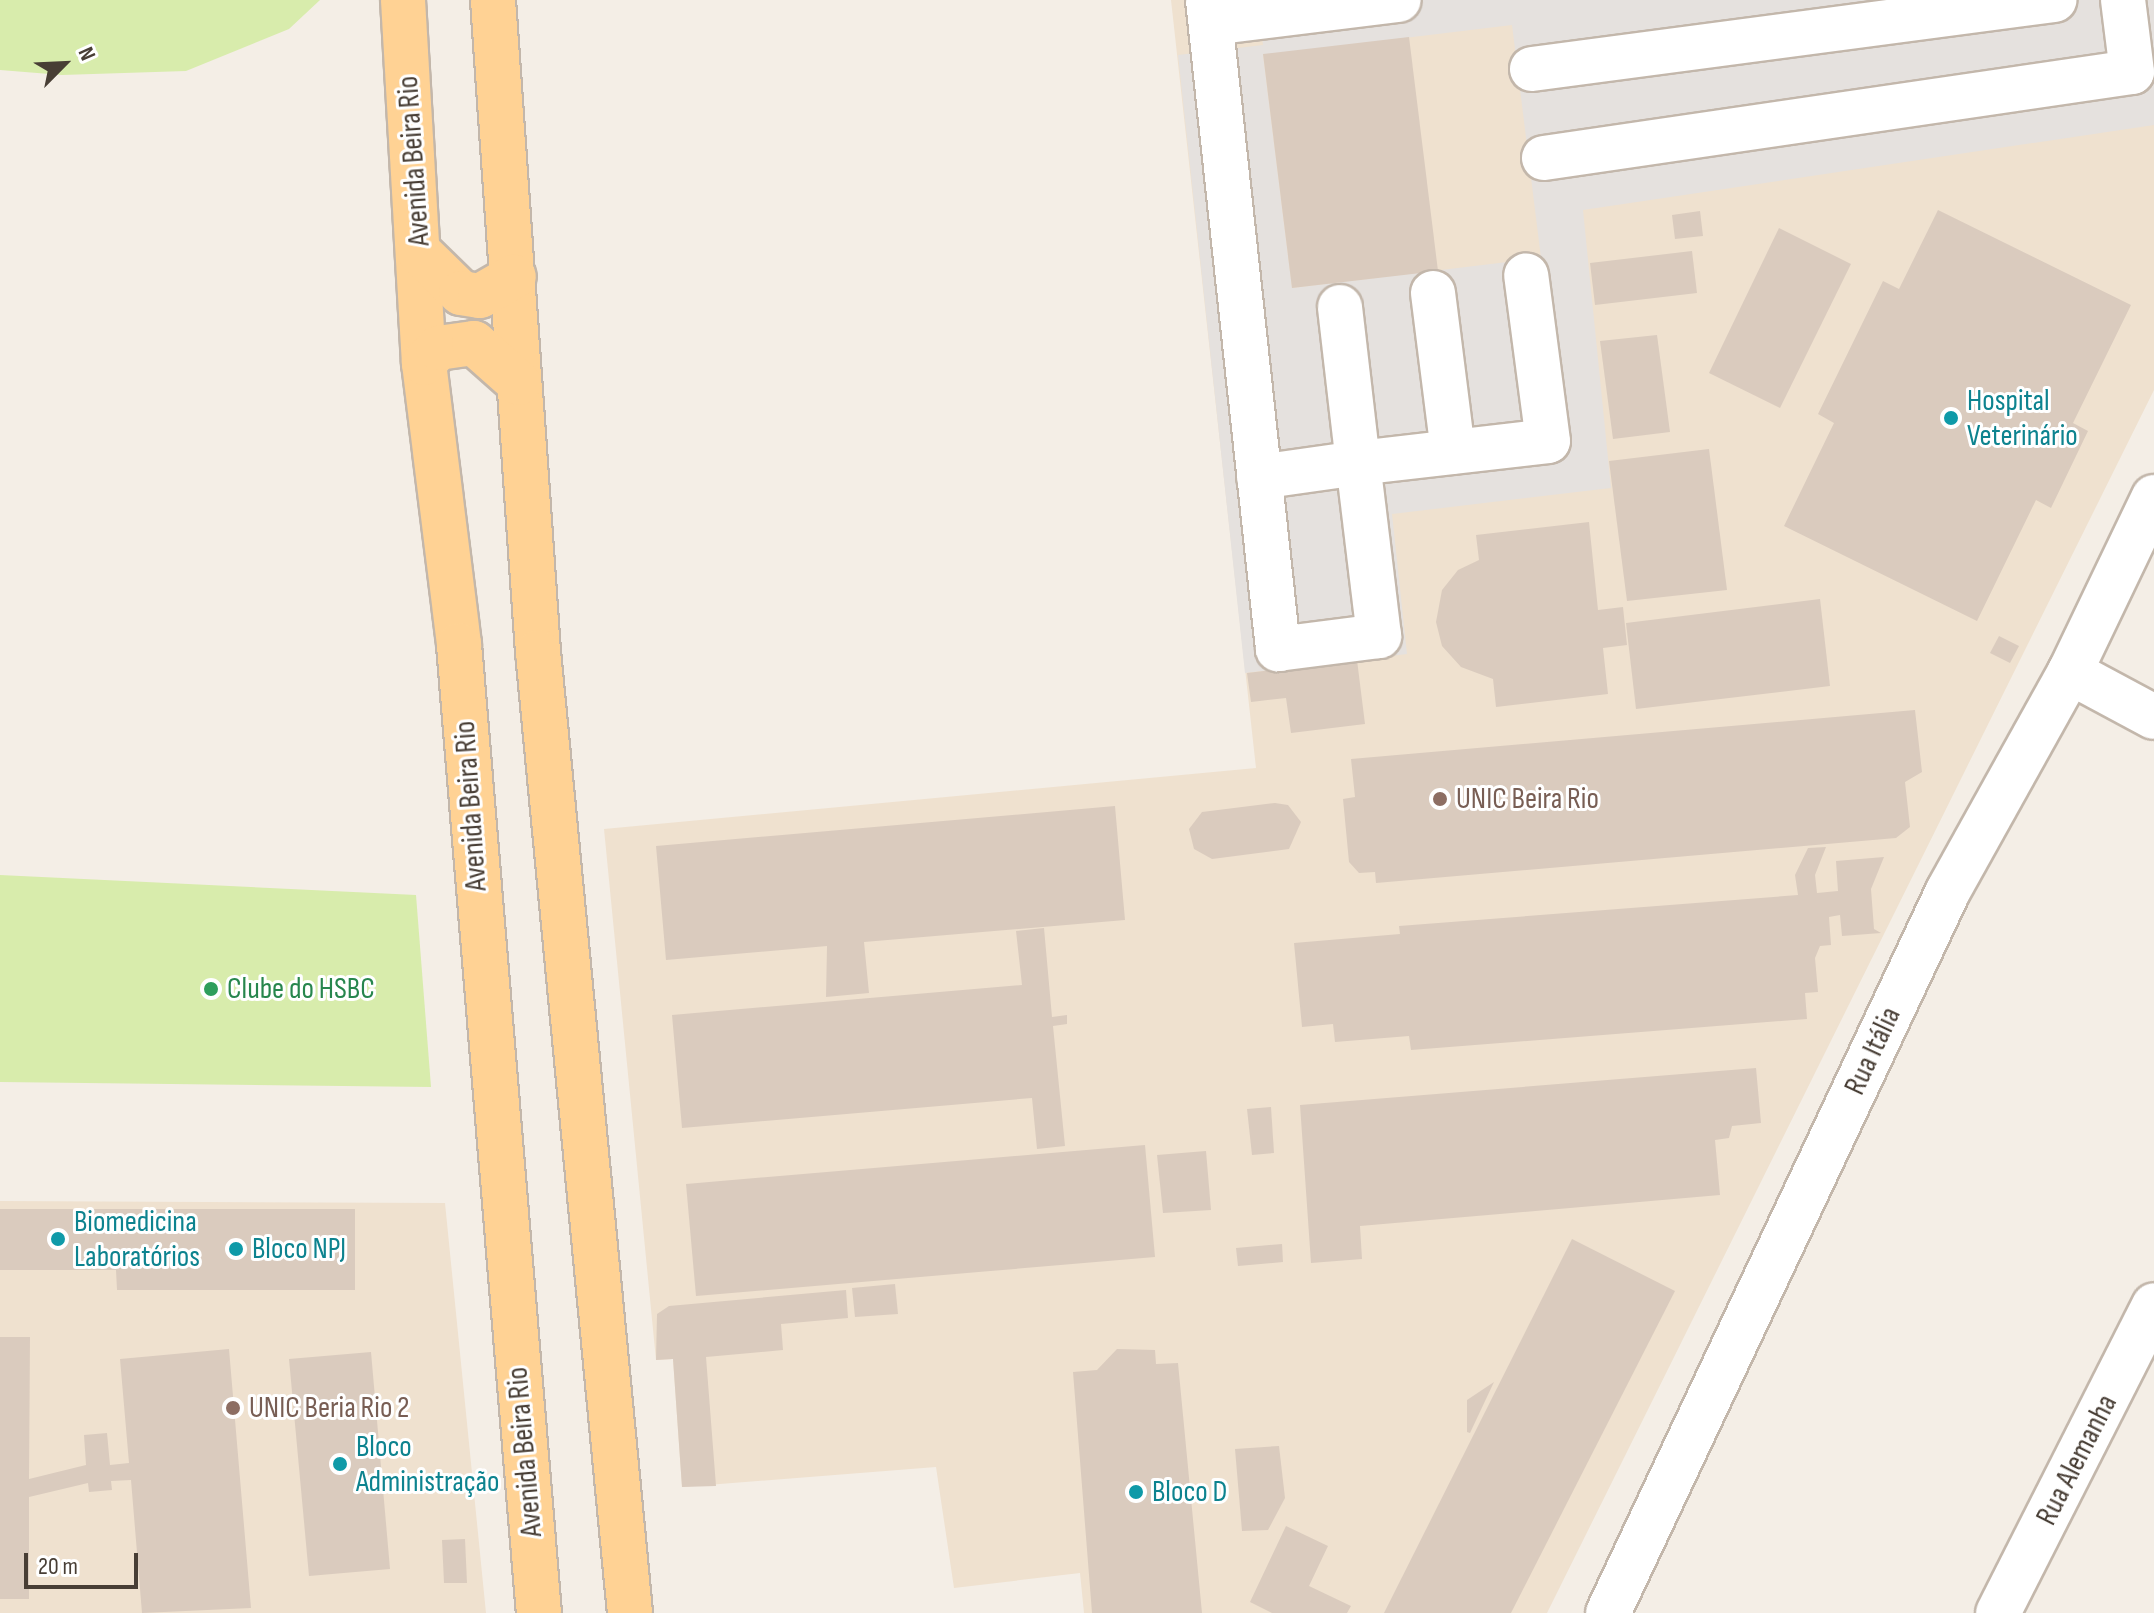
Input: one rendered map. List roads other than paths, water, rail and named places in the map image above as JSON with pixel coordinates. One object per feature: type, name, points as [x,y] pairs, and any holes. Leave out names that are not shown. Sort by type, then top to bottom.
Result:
[{"type":"main road","name":"Avenida Beira Rio","points":[[403,0],[424,363],[459,645],[539,1613]]},
{"type":"main road","points":[[493,0],[542,696],[630,1613]]},
{"type":"main road","points":[[420,253],[461,293],[480,296],[514,276]]},
{"type":"main road","points":[[424,363],[438,348],[474,343],[519,383]]},
{"type":"street","points":[[1340,307],[1379,636],[1278,649],[1209,12],[1399,0]]},
{"type":"street","points":[[1532,69],[2054,0]]},
{"type":"street","points":[[1544,158],[2132,72],[2123,0]]},
{"type":"street","points":[[1259,477],[1548,441],[1526,275]]},
{"type":"street","points":[[1433,293],[1453,452]]},
{"type":"street","name":"Rua Itália","points":[[1624,1608],[1948,891],[2070,672],[2154,497]]},
{"type":"street","points":[[2070,672],[2154,717]]},
{"type":"street","name":"Rua Alemanha","points":[[1998,1613],[2133,1391],[2154,1305]]},
{"type":"place","name":"Hospital Veterinário","points":[[1951,418]]},
{"type":"place","name":"UNIC Beira Rio","points":[[1440,799]]},
{"type":"place","name":"Clube do HSBC","points":[[211,989]]},
{"type":"place","name":"Biomedicina Laboratórios","points":[[58,1239]]},
{"type":"place","name":"Bloco NPJ","points":[[236,1249]]},
{"type":"place","name":"UNIC Beria Rio 2","points":[[233,1408]]},
{"type":"place","name":"Bloco Administração","points":[[340,1464]]},
{"type":"place","name":"Bloco D","points":[[1136,1492]]}]
